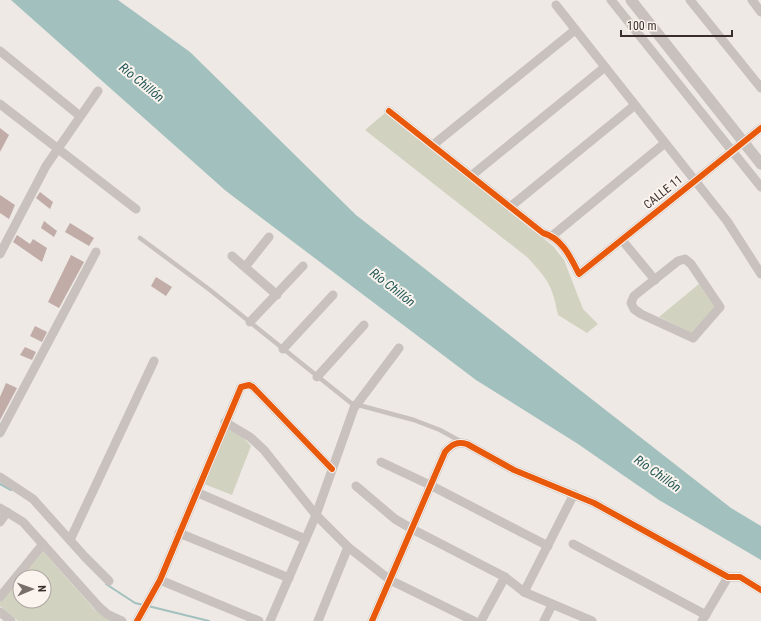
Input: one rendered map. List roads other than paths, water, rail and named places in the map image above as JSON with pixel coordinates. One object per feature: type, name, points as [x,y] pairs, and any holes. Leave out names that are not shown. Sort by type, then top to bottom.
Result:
[{"type":"street","points":[[611,0],[662,66],[733,150],[761,187]]},
{"type":"street","points":[[631,0],[761,164]]},
{"type":"street","points":[[690,0],[761,88]]},
{"type":"street","points":[[752,0],[761,12]]},
{"type":"street","points":[[556,5],[727,221],[761,274]]},
{"type":"street","points":[[433,145],[575,30]]},
{"type":"street","points":[[0,50],[80,116]]},
{"type":"street","points":[[471,176],[605,67]]},
{"type":"street","points":[[0,254],[46,166],[98,91]]},
{"type":"street","points":[[0,104],[57,150],[136,209]]},
{"type":"street","points":[[510,206],[635,105]]},
{"type":"street","points":[[390,111],[543,233],[552,236],[665,143]]},
{"type":"street","name":"CALLE 11","points":[[552,236],[567,252],[579,274],[761,128]]},
{"type":"street","points":[[245,267],[269,237]]},
{"type":"street","points":[[622,240],[655,280]]},
{"type":"street","points":[[0,433],[96,252]]},
{"type":"street","points":[[232,256],[277,295]]},
{"type":"street","points":[[685,259],[691,264],[719,305],[719,309],[694,337],[691,337],[634,309],[631,303],[634,296],[655,280],[678,262],[685,259]]},
{"type":"street","points":[[250,322],[303,266]]},
{"type":"street","points":[[283,349],[334,295]]},
{"type":"street","points":[[317,377],[364,325]]},
{"type":"street","points":[[270,621],[316,515],[356,405],[399,348]]},
{"type":"street","points":[[70,540],[154,361]]},
{"type":"street","points":[[138,621],[160,580],[225,422],[241,387],[248,385],[253,387],[332,469]]},
{"type":"street","points":[[225,422],[250,437],[264,450],[316,515],[348,547],[390,580],[474,621]]},
{"type":"street","points":[[372,621],[445,452],[453,445],[463,443],[520,472],[606,509],[728,577],[740,577],[761,590]]},
{"type":"street","points":[[381,462],[430,485],[548,546]]},
{"type":"street","points":[[0,477],[33,499],[109,581]]},
{"type":"street","points":[[356,486],[395,519],[412,529],[505,577],[524,592],[592,621]]},
{"type":"street","points":[[196,492],[305,539]]},
{"type":"street","points":[[524,592],[574,494]]},
{"type":"street","points":[[0,522],[4,510],[23,522],[99,607],[107,614],[122,621]]},
{"type":"street","points":[[179,533],[289,578]]},
{"type":"street","points":[[0,596],[43,544]]},
{"type":"street","points":[[573,544],[704,618],[728,577]]},
{"type":"street","points":[[318,621],[348,547]]},
{"type":"street","points":[[481,621],[505,577]]},
{"type":"street","points":[[160,580],[259,621]]},
{"type":"street","points":[[544,621],[552,604]]},
{"type":"street","points":[[0,612],[12,621]]},
{"type":"lane","points":[[140,238],[210,290],[317,377],[356,405],[396,414],[414,420],[440,430],[463,443]]},
{"type":"water","name":"Río Chillón","points":[[11,0],[118,0],[190,52],[356,215],[731,508],[761,526],[761,560],[659,500],[578,444],[476,380],[226,191]]},
{"type":"waterway","points":[[0,484],[11,490]]},
{"type":"waterway","points":[[106,584],[135,603],[144,605]]},
{"type":"waterway","points":[[148,606],[209,621]]}]
